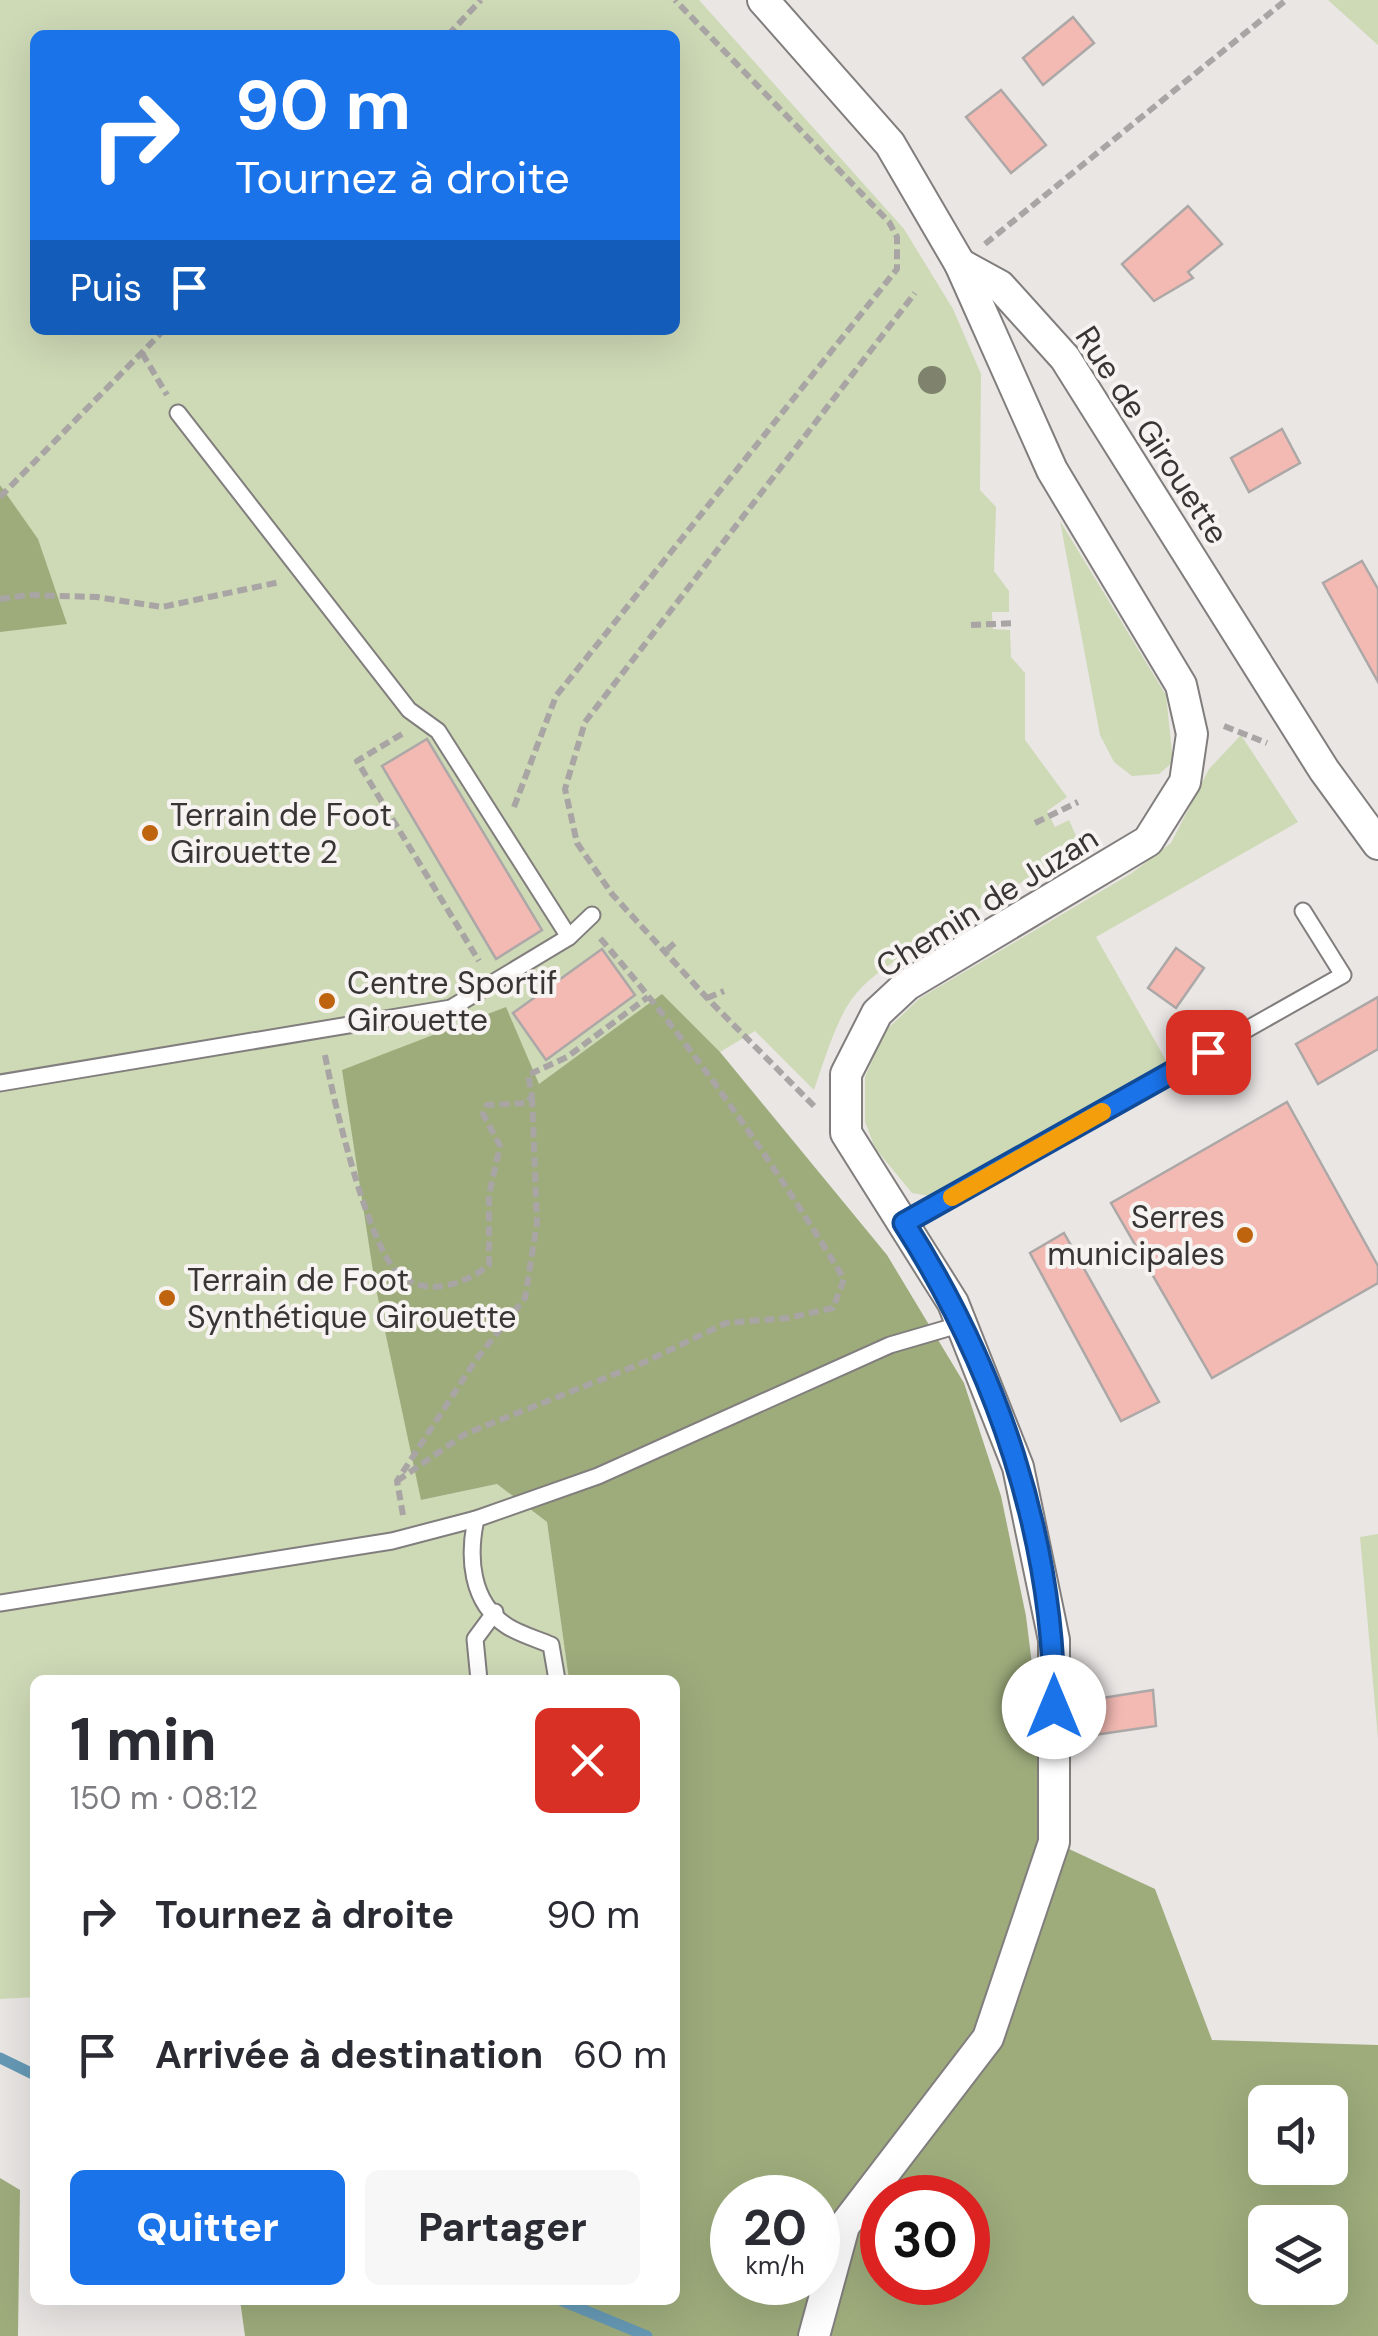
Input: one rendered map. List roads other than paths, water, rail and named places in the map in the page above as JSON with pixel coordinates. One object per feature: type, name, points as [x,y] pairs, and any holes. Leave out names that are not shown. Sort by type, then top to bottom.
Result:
[{"type":"street","name":"Rue de Girouette","points":[[762,0],[890,144],[960,264],[1000,286],[1064,358],[1324,770],[1378,844]]},
{"type":"street","name":"Chemin de Juzan","points":[[904,1223],[846,1133],[846,1074],[877,1013],[907,985],[1148,841],[1185,782],[1192,734],[1182,685],[1052,470],[960,264]]},
{"type":"street","points":[[814,2336],[844,2226],[988,2038],[1054,1842],[1054,1640],[1018,1467],[962,1324],[904,1223]]},
{"type":"lane","points":[[178,413],[408,710],[438,731],[569,937]]},
{"type":"lane","points":[[904,1223],[1343,975],[1303,910]]},
{"type":"lane","points":[[0,1083],[451,1008],[569,937],[588,918]]},
{"type":"lane","points":[[0,1603],[392,1541],[476,1519],[598,1476],[890,1344],[962,1324]]},
{"type":"lane","points":[[476,1519],[468,1552],[476,1586],[504,1625],[551,1645],[556,1675]]},
{"type":"lane","points":[[479,1675],[475,1639],[495,1612]]},
{"type":"waterway","points":[[0,2058],[30,2073]]},
{"type":"waterway","points":[[572,2305],[647,2336]]},
{"type":"place","name":"Terrain de Foot Girouette 2","points":[[150,833]]},
{"type":"place","name":"Centre Sportif Girouette","points":[[327,1001]]},
{"type":"place","name":"Serres municipales","points":[[1245,1235]]},
{"type":"place","name":"Terrain de Foot Synthétique Girouette","points":[[167,1298]]}]
